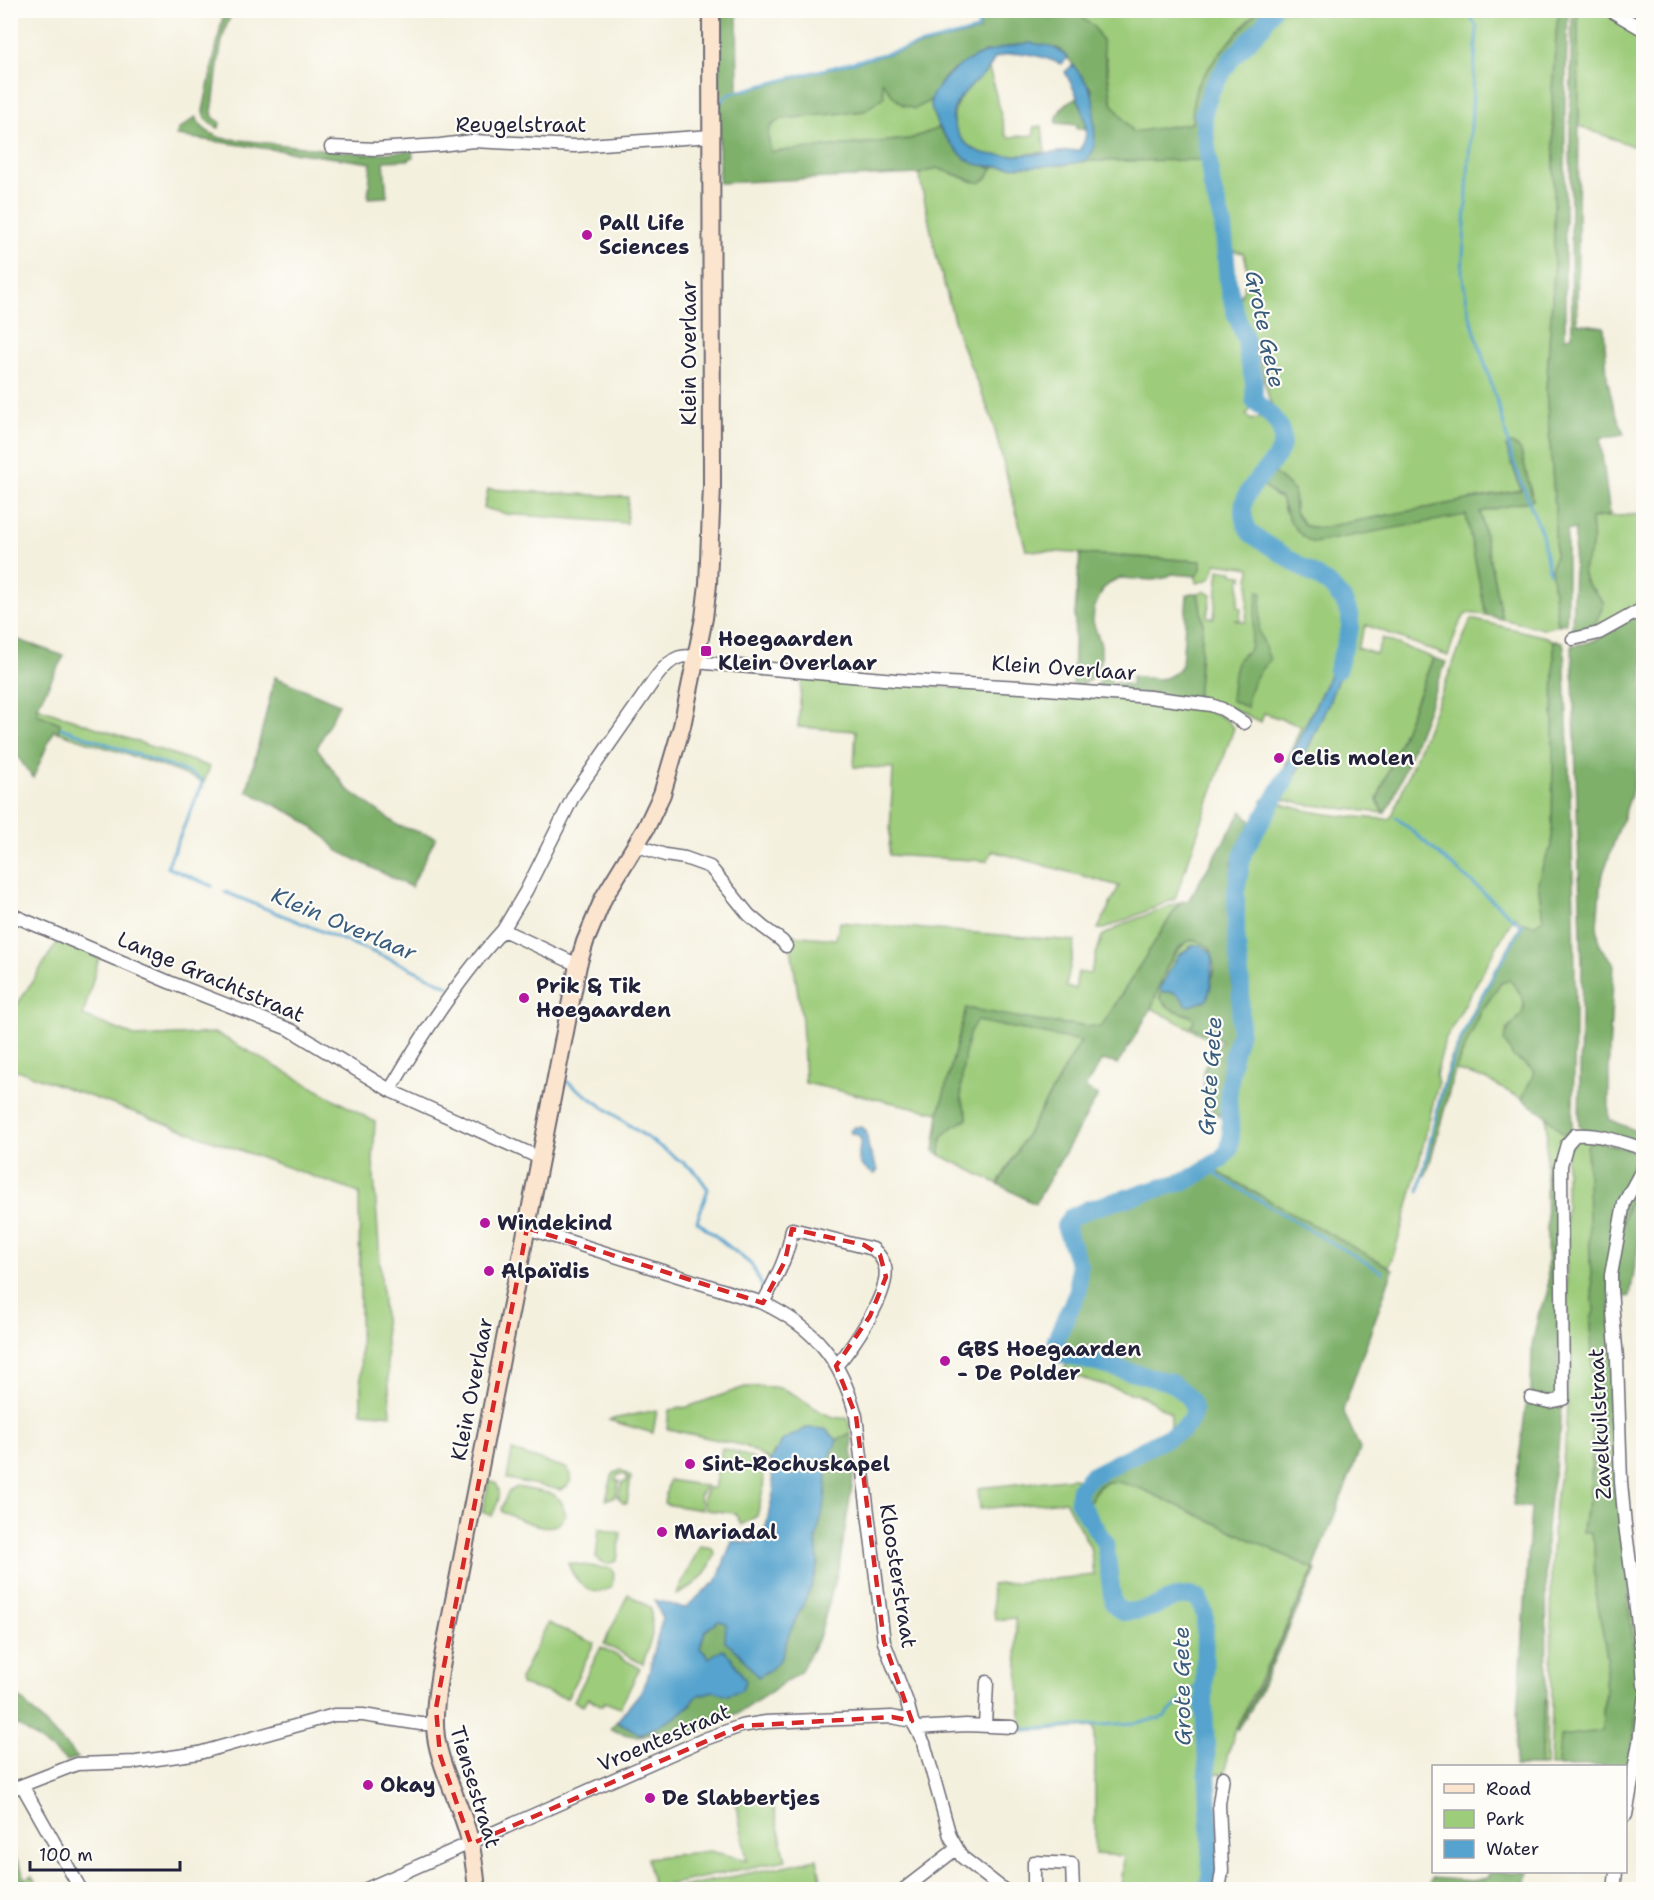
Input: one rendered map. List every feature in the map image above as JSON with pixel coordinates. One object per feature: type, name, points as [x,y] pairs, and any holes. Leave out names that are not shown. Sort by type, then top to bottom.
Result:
[{"type":"main road","name":"Klein Overlaar","points":[[435,1724],[440,1672],[448,1628],[578,965],[597,912],[646,828],[662,794],[682,726],[697,658],[708,584],[711,535],[711,10]]},
{"type":"main road","name":"Tiensestraat","points":[[435,1724],[440,1755],[471,1844],[477,1890]]},
{"type":"street","points":[[1610,10],[1644,30]]},
{"type":"street","name":"Reugelstraat","points":[[331,147],[376,149],[473,141],[575,146],[711,136]]},
{"type":"street","points":[[1573,639],[1599,633],[1644,608]]},
{"type":"street","points":[[390,1090],[427,1031],[487,947],[503,930],[526,891],[565,810],[603,751],[669,662],[682,656],[697,658]]},
{"type":"street","name":"Klein Overlaar","points":[[697,658],[706,663],[895,681],[1021,687],[1150,697],[1211,705],[1244,723]]},
{"type":"street","points":[[635,845],[710,867],[742,907],[786,946]]},
{"type":"street","name":"Lange Grachtstraat","points":[[10,914],[169,982],[291,1030],[390,1090],[540,1158]]},
{"type":"street","points":[[503,930],[578,965]]},
{"type":"street","name":"Zavelkuilstraat","points":[[1531,1398],[1549,1402],[1563,1399],[1561,1165],[1567,1144],[1575,1135],[1585,1134],[1644,1149]]},
{"type":"street","name":"Zavelkuilstraat","points":[[1644,1166],[1624,1203],[1611,1275],[1611,1290],[1617,1359],[1624,1525],[1642,1654],[1644,1685]]},
{"type":"street","name":"Kloosterstraat","points":[[527,1228],[763,1303],[790,1317],[808,1330],[823,1347],[836,1365],[852,1400],[856,1416],[884,1642],[914,1724]]},
{"type":"street","points":[[763,1303],[785,1261],[792,1228],[873,1249],[880,1255],[886,1269],[882,1292],[870,1316],[836,1365]]},
{"type":"street","points":[[985,1726],[987,1682]]},
{"type":"street","points":[[1627,1810],[1640,1742],[1644,1701]]},
{"type":"street","name":"Tiensestraat","points":[[17,1789],[77,1764],[106,1761],[136,1762],[199,1753],[334,1715],[363,1715],[435,1724]]},
{"type":"street","name":"Vroentestraat","points":[[364,1890],[705,1739],[741,1726],[766,1722],[892,1717],[914,1724],[1012,1727]]},
{"type":"street","points":[[914,1724],[924,1743],[950,1836],[956,1849],[962,1857],[1004,1890]]},
{"type":"street","points":[[1219,1890],[1222,1871],[1219,1804],[1223,1777]]},
{"type":"street","points":[[17,1789],[81,1890]]},
{"type":"street","points":[[903,1890],[956,1849]]},
{"type":"street","points":[[1034,1890],[1034,1862],[1072,1864],[1073,1890]]},
{"type":"street","points":[[1614,1890],[1616,1873]]},
{"type":"highlighted area","points":[[527,1228],[763,1303],[785,1261],[792,1229],[864,1245],[880,1255],[886,1277],[870,1316],[836,1366],[856,1416],[884,1642],[912,1721],[892,1717],[741,1726],[471,1844],[440,1755],[436,1708]]},
{"type":"green space","points":[[996,10],[1073,11],[1094,27],[1102,40],[1112,103],[1133,132],[1192,123],[1197,85],[1218,55],[1257,11],[1278,11],[1248,52],[1230,71],[1210,109],[1213,160],[1086,161],[1090,156],[1092,90],[1058,48],[985,52],[951,71],[943,79],[931,100],[915,109],[903,105],[882,81],[884,97],[864,111],[782,119],[772,125],[768,132],[771,152],[910,139],[939,128],[968,158],[992,168],[987,178],[980,183],[937,168],[919,174],[719,183],[719,11],[737,11],[738,92],[980,31],[980,13]]},
{"type":"green space","points":[[1578,10],[1577,323],[1604,327],[1607,377],[1613,404],[1624,434],[1600,438],[1610,516],[1591,518],[1593,544],[1583,573],[1588,585],[1604,604],[1593,629],[1574,634],[1572,631],[1575,529],[1567,531],[1566,623],[1558,625],[1551,568],[1555,555],[1555,509],[1546,391],[1554,271],[1552,91],[1557,22],[1560,11],[1568,11],[1565,106],[1565,338],[1572,336],[1570,125],[1572,11]]},
{"type":"green space","points":[[224,11],[234,11],[221,45],[212,111],[213,117],[220,122],[219,128],[208,122],[203,111]]},
{"type":"green space","points":[[1073,11],[1257,11],[1218,55],[1197,85],[1192,124],[1133,133],[1112,103],[1106,57],[1085,20]]},
{"type":"green space","points":[[1278,11],[1560,11],[1557,22],[1552,91],[1554,271],[1546,391],[1555,509],[1555,555],[1551,568],[1558,625],[1543,629],[1502,619],[1480,512],[1533,500],[1506,446],[1521,490],[1320,528],[1305,526],[1295,512],[1294,491],[1272,471],[1285,459],[1289,442],[1269,399],[1254,339],[1238,303],[1245,285],[1247,266],[1243,253],[1234,251],[1213,160],[1210,109],[1230,71],[1248,52]]},
{"type":"green space","points":[[1578,11],[1601,11],[1643,36],[1643,150],[1579,126]]},
{"type":"green space","points":[[989,68],[1006,135],[1009,137],[1034,135],[1034,127],[1042,126],[1045,152],[1014,156],[984,154],[961,138],[955,128],[955,109],[966,91]]},
{"type":"green space","points":[[882,80],[908,107],[922,105],[931,100],[939,128],[910,139],[771,152],[767,132],[772,123],[782,119],[865,111]]},
{"type":"green space","points":[[1077,97],[1084,112],[1085,129],[1077,129],[1077,125],[1056,123],[1063,107]]},
{"type":"green space","points":[[196,117],[200,125],[221,138],[366,154],[412,151],[413,157],[408,160],[384,161],[387,197],[368,198],[371,163],[176,136],[178,130]]},
{"type":"green space","points":[[1203,160],[1210,200],[1219,231],[1224,293],[1242,338],[1243,354],[1249,376],[1251,409],[1246,415],[1251,420],[1266,417],[1276,437],[1277,450],[1249,482],[1239,500],[1240,521],[1249,538],[1332,592],[1346,616],[1346,628],[1330,675],[1285,766],[1301,726],[1264,713],[1261,722],[1226,706],[1197,700],[1203,622],[1198,593],[1204,591],[1211,595],[1207,617],[1214,618],[1219,570],[1233,571],[1233,574],[1243,575],[1243,579],[1240,579],[1238,607],[1241,608],[1240,620],[1234,620],[1246,622],[1250,568],[1216,563],[1211,577],[1196,583],[1200,561],[1026,550],[992,419],[959,338],[936,255],[919,174],[937,168],[974,182],[987,178],[992,168],[997,166],[1064,165],[1086,161]]},
{"type":"green space","points":[[1512,444],[1521,451],[1533,500],[1480,512],[1502,619],[1486,615],[1466,515],[1313,543],[1301,535],[1292,524],[1281,498],[1275,496],[1261,482],[1272,471],[1294,491],[1295,512],[1305,526],[1320,528],[1521,490],[1506,446]]},
{"type":"green space","points":[[1261,482],[1275,496],[1281,498],[1284,510],[1313,543],[1466,514],[1486,615],[1466,613],[1457,629],[1448,656],[1366,625],[1357,648],[1376,654],[1382,638],[1433,658],[1377,800],[1384,813],[1302,804],[1278,798],[1284,787],[1291,785],[1312,741],[1352,645],[1357,622],[1350,604],[1327,577],[1252,530],[1247,511],[1248,505]]},
{"type":"green space","points":[[488,489],[628,497],[627,523],[506,514],[484,508]]},
{"type":"green space","points":[[1643,514],[1643,603],[1588,633],[1595,591],[1587,585],[1583,570],[1585,560],[1592,549],[1591,518]]},
{"type":"green space","points":[[1080,554],[1201,561],[1201,569],[1196,576],[1172,574],[1153,580],[1120,578],[1103,589],[1094,609],[1093,622],[1101,645],[1101,662],[1091,679],[1080,686],[1073,685],[1075,613]]},
{"type":"green space","points":[[1258,591],[1262,592],[1259,630],[1270,660],[1254,681],[1247,708],[1231,700],[1238,659],[1250,649]]},
{"type":"green space","points":[[1198,593],[1203,622],[1197,700],[1096,687],[1105,675],[1111,675],[1110,682],[1131,685],[1132,676],[1160,679],[1177,671],[1182,665],[1187,595]]},
{"type":"green space","points":[[1643,609],[1643,732],[1631,795],[1601,879],[1597,925],[1600,947],[1614,963],[1609,1054],[1609,1119],[1643,1134],[1643,1145],[1582,1130],[1579,1126],[1582,965],[1572,645],[1601,637]]},
{"type":"green space","points":[[1471,619],[1546,637],[1552,640],[1554,645],[1552,847],[1545,859],[1538,882],[1543,919],[1534,925],[1526,924],[1514,916],[1445,1040],[1436,1075],[1438,1084],[1416,1176],[1389,1267],[1216,1171],[1231,1154],[1235,1135],[1236,1110],[1233,1079],[1242,1049],[1247,1016],[1240,937],[1241,881],[1251,848],[1277,802],[1332,815],[1388,819],[1392,816]]},
{"type":"green space","points":[[10,637],[64,656],[37,707],[37,714],[60,723],[58,732],[54,730],[33,778],[16,754],[11,752]]},
{"type":"green space","points":[[1552,640],[1562,642],[1564,646],[1575,946],[1572,1126],[1569,1133],[1563,1134],[1547,1116],[1522,1099],[1535,1071],[1513,1056],[1504,1041],[1507,1032],[1522,1014],[1524,1001],[1510,980],[1501,983],[1482,1010],[1455,1070],[1429,1166],[1425,1176],[1422,1177],[1450,1061],[1478,1001],[1523,922],[1534,925],[1543,919],[1538,882],[1545,859],[1552,847],[1554,645]]},
{"type":"green space","points":[[1433,658],[1446,662],[1392,802],[1384,813],[1377,800]]},
{"type":"green space","points":[[275,677],[339,704],[317,748],[346,788],[399,826],[436,837],[411,887],[338,851],[325,837],[299,817],[247,791]]},
{"type":"green space","points":[[802,677],[1171,703],[1213,713],[1234,728],[1175,899],[1104,929],[1098,929],[1119,886],[993,851],[987,861],[889,855],[893,768],[854,767],[856,731],[798,727]]},
{"type":"green space","points":[[37,707],[210,767],[204,782],[58,732],[60,723],[37,714]]},
{"type":"green space","points":[[1242,811],[1251,822],[1232,862],[1229,936],[1235,1024],[1223,1070],[1225,1120],[1208,1106],[1204,1089],[1204,1068],[1221,1041],[1191,1026],[1194,1021],[1192,1017],[1170,1008],[1160,997],[1161,992],[1174,993],[1181,996],[1190,1006],[1198,1002],[1208,989],[1213,973],[1210,948],[1192,940],[1182,945],[1170,960],[1152,1006],[1121,1059],[1117,1064],[1102,1060],[1085,1088],[1098,1096],[1035,1204],[998,1184],[1081,1041],[977,1021],[969,1035],[963,1067],[961,1096],[967,1119],[946,1132],[942,1140],[940,1155],[934,1151],[939,1113],[966,1008],[1043,1022],[1101,1027],[1180,902],[1188,901]]},
{"type":"green space","points":[[1180,902],[1101,1027],[1043,1022],[966,1008],[939,1113],[805,1083],[802,1020],[789,935],[836,939],[840,922],[1075,941],[1066,987],[1075,989],[1078,972],[1090,974],[1102,936],[1126,923]]},
{"type":"green space","points":[[60,938],[100,954],[83,1016],[137,1037],[216,1033],[375,1122],[373,1162],[391,1415],[361,1412],[359,1193],[11,1068],[10,1016]]},
{"type":"green space","points":[[1188,941],[1199,941],[1211,948],[1212,953],[1207,949],[1190,946],[1184,951],[1170,969],[1160,997],[1171,1009],[1192,1017],[1194,1021],[1191,1026],[1208,1034],[1206,1037],[1151,1008],[1169,964]]},
{"type":"green space","points":[[1510,980],[1524,999],[1523,1015],[1506,1030],[1513,1056],[1535,1071],[1522,1099],[1485,1079],[1455,1070],[1482,1010],[1501,982]]},
{"type":"green space","points":[[977,1021],[1081,1041],[998,1184],[940,1155],[942,1140],[946,1132],[967,1118],[961,1100],[962,1075],[968,1034],[971,1026]]},
{"type":"green space","points":[[1547,1116],[1563,1134],[1569,1133],[1556,1175],[1546,1176]]},
{"type":"green space","points":[[1578,1139],[1594,1140],[1590,1261],[1594,1312],[1591,1320],[1593,1410],[1590,1499],[1582,1525],[1591,1534],[1594,1543],[1595,1587],[1607,1657],[1602,1732],[1560,1736],[1559,1765],[1550,1765],[1551,1570],[1555,1501],[1565,1448],[1567,1400],[1566,1161],[1568,1149]]},
{"type":"green space","points":[[1594,1140],[1641,1153],[1643,1157],[1608,1272],[1630,1596],[1627,1597],[1637,1685],[1635,1730],[1627,1774],[1627,1765],[1558,1764],[1560,1736],[1602,1731],[1607,1657],[1595,1587],[1594,1543],[1591,1534],[1582,1532],[1590,1496],[1593,1408],[1591,1319],[1594,1311],[1590,1261],[1587,1145]]},
{"type":"green space","points":[[1216,1171],[1393,1269],[1343,1410],[1360,1449],[1314,1568],[1316,1570],[1253,1706],[1238,1730],[1236,1729],[1252,1701],[1314,1569],[1144,1490],[1120,1482],[1106,1482],[1094,1492],[1091,1501],[1084,1501],[1085,1490],[1092,1481],[1184,1438],[1196,1422],[1198,1414],[1195,1399],[1183,1385],[1174,1379],[1068,1351],[1064,1340],[1086,1290],[1084,1267],[1073,1223],[1128,1204],[1162,1196]]},
{"type":"green space","points":[[1643,1171],[1643,1216],[1630,1296],[1615,1299],[1614,1277],[1626,1208]]},
{"type":"green space","points":[[1556,1175],[1559,1393],[1556,1398],[1531,1394],[1532,1345],[1539,1312],[1548,1294],[1546,1176]]},
{"type":"green space","points":[[1066,1363],[1160,1386],[1175,1392],[1186,1402],[1185,1416],[1169,1432],[1171,1413],[1144,1397],[1064,1373]]},
{"type":"green space","points":[[745,1387],[771,1387],[788,1391],[820,1411],[838,1418],[848,1418],[851,1433],[837,1440],[825,1429],[774,1451],[770,1461],[745,1446],[667,1429],[669,1410],[687,1407]]},
{"type":"green space","points":[[1527,1398],[1559,1404],[1561,1408],[1558,1451],[1546,1539],[1547,1699],[1545,1699],[1540,1765],[1515,1765],[1531,1508],[1513,1505]]},
{"type":"green space","points":[[657,1410],[653,1433],[608,1420]]},
{"type":"green space","points":[[851,1433],[854,1473],[839,1567],[819,1638],[800,1672],[742,1711],[681,1738],[664,1729],[637,1736],[610,1729],[617,1721],[641,1734],[691,1705],[697,1696],[713,1691],[728,1694],[746,1681],[731,1657],[710,1658],[700,1648],[705,1631],[719,1621],[726,1623],[725,1642],[738,1652],[758,1677],[781,1658],[789,1634],[812,1585],[818,1563],[816,1539],[828,1460],[837,1440]]},
{"type":"green space","points":[[722,1448],[750,1457],[758,1463],[764,1477],[757,1516],[741,1525],[735,1513],[706,1510],[703,1504],[703,1497],[708,1488],[714,1488]]},
{"type":"green space","points":[[512,1451],[566,1468],[571,1477],[569,1483],[561,1490],[507,1479]]},
{"type":"green space","points":[[621,1470],[631,1477],[627,1503],[623,1503],[618,1497],[622,1482],[627,1482],[627,1477],[623,1474],[618,1475],[615,1480],[619,1481],[616,1496],[606,1500],[612,1476]]},
{"type":"green space","points":[[1074,1478],[1079,1480],[1072,1501],[1098,1538],[1107,1604],[1117,1615],[1147,1613],[1187,1599],[1192,1602],[1197,1611],[1206,1875],[1203,1885],[1197,1889],[1121,1889],[1124,1856],[1095,1854],[1095,1727],[1022,1731],[1015,1618],[995,1620],[991,1585],[1094,1575],[1090,1547],[1065,1501],[980,1509],[978,1488]]},
{"type":"green space","points":[[669,1480],[706,1486],[699,1496],[702,1510],[665,1504]]},
{"type":"green space","points":[[1116,1480],[1144,1490],[1314,1569],[1236,1729],[1227,1757],[1225,1774],[1212,1773],[1207,1713],[1209,1627],[1201,1598],[1192,1591],[1180,1591],[1144,1605],[1126,1608],[1114,1597],[1109,1541],[1084,1501],[1091,1501],[1100,1486]]},
{"type":"green space","points":[[489,1481],[495,1482],[499,1490],[499,1499],[492,1516],[482,1512]]},
{"type":"green space","points":[[517,1487],[553,1494],[562,1502],[565,1515],[562,1520],[554,1526],[539,1526],[502,1512],[501,1509],[508,1492]]},
{"type":"green space","points":[[599,1528],[621,1533],[617,1560],[609,1564],[596,1558]]},
{"type":"green space","points":[[700,1546],[712,1548],[715,1554],[712,1561],[695,1584],[676,1595]]},
{"type":"green space","points":[[568,1563],[612,1569],[614,1573],[612,1586],[598,1592],[585,1587],[575,1576]]},
{"type":"green space","points":[[628,1594],[651,1608],[652,1635],[643,1664],[604,1644]]},
{"type":"green space","points":[[1630,1596],[1638,1661],[1640,1710],[1637,1743],[1627,1790],[1634,1731],[1635,1681],[1627,1597]]},
{"type":"green space","points":[[548,1623],[594,1643],[567,1698],[521,1685],[520,1679]]},
{"type":"green space","points":[[601,1647],[640,1668],[620,1708],[605,1702],[602,1706],[588,1698],[583,1706],[574,1701]]},
{"type":"green space","points":[[11,1690],[78,1758],[67,1761],[11,1720]]},
{"type":"green space","points":[[1545,1699],[1547,1699],[1546,1765],[1540,1765]]},
{"type":"green space","points":[[771,1796],[786,1860],[653,1888],[647,1858],[710,1851],[747,1860],[736,1803]]},
{"type":"green space","points":[[10,1847],[26,1879],[11,1886],[10,1886]]},
{"type":"green space","points":[[817,1859],[823,1889],[672,1889]]},
{"type":"green space","points":[[1490,1873],[1528,1873],[1526,1882],[1513,1889],[1428,1889],[1432,1878],[1472,1881],[1487,1878]]},
{"type":"green space","points":[[32,1876],[41,1889],[11,1889],[11,1886]]},
{"type":"water","points":[[1029,43],[1050,47],[1068,58],[1061,64],[1029,54],[1012,54],[995,58],[986,72],[961,96],[956,104],[953,116],[958,133],[971,147],[992,155],[1079,150],[1084,142],[1085,122],[1079,100],[1065,72],[1073,65],[1093,97],[1095,137],[1092,154],[1082,161],[1053,165],[984,166],[976,164],[953,146],[940,127],[932,108],[931,100],[934,92],[946,77],[966,61],[990,51]]},
{"type":"water","points":[[1340,648],[1350,648],[1328,705],[1290,786],[1289,784],[1284,787],[1278,798],[1272,795],[1330,675]]},
{"type":"water","points":[[1269,798],[1277,802],[1276,807],[1251,848],[1241,840],[1263,805],[1262,801],[1264,799],[1267,801]]},
{"type":"water","points":[[1194,945],[1201,945],[1212,953],[1211,985],[1207,1000],[1190,1006],[1185,1004],[1178,995],[1172,992],[1161,992],[1160,988],[1178,956]]},
{"type":"water","points":[[854,1127],[861,1127],[866,1131],[869,1150],[878,1170],[875,1174],[864,1168],[859,1160],[861,1140],[858,1135],[850,1131]]},
{"type":"water","points":[[806,1428],[825,1429],[837,1440],[828,1461],[825,1501],[816,1539],[818,1563],[812,1585],[789,1634],[781,1658],[771,1669],[758,1677],[738,1652],[725,1642],[726,1623],[719,1621],[705,1631],[700,1648],[709,1658],[722,1649],[731,1657],[746,1681],[742,1690],[728,1695],[713,1691],[697,1696],[679,1715],[640,1734],[617,1721],[639,1694],[647,1680],[662,1619],[655,1600],[685,1608],[717,1580],[732,1541],[753,1543],[762,1535],[774,1489],[770,1461],[782,1441]]},
{"type":"waterway","points":[[722,101],[729,94],[977,30],[979,26],[977,10]]},
{"type":"waterway","name":"Grote Gete","points":[[1272,10],[1262,27],[1231,59],[1211,90],[1203,115],[1212,187],[1223,224],[1228,284],[1235,312],[1246,340],[1254,382],[1254,401],[1276,421],[1282,438],[1279,453],[1246,496],[1243,513],[1251,534],[1330,585],[1343,600],[1350,614],[1350,628],[1337,670]]},
{"type":"waterway","points":[[1466,10],[1477,27],[1462,273],[1469,313],[1503,421],[1511,456],[1542,534],[1549,572]]},
{"type":"waterway","points":[[61,728],[201,779],[202,784],[167,867],[212,886]]},
{"type":"waterway","name":"Grote Gete","points":[[1205,1890],[1210,1882],[1211,1848],[1204,1706],[1205,1615],[1199,1599],[1185,1596],[1147,1609],[1122,1612],[1113,1603],[1105,1543],[1078,1501],[1080,1488],[1091,1476],[1182,1430],[1192,1416],[1192,1403],[1183,1392],[1169,1382],[1061,1354],[1055,1347],[1056,1339],[1078,1291],[1079,1265],[1065,1226],[1070,1218],[1089,1209],[1188,1180],[1220,1160],[1229,1150],[1231,1135],[1228,1099],[1233,1057],[1240,1031],[1241,986],[1236,932],[1236,891],[1243,853],[1287,777]]},
{"type":"waterway","points":[[1396,817],[1522,926],[1483,993],[1451,1064],[1441,1095],[1419,1192]]},
{"type":"waterway","name":"Klein Overlaar","points":[[225,892],[395,961],[450,987]]},
{"type":"waterway","name":"Klein Overlaar","points":[[566,1081],[695,1171],[708,1189],[697,1221],[752,1265],[763,1288]]},
{"type":"waterway","points":[[1210,1166],[1218,1176],[1382,1272]]},
{"type":"waterway","points":[[1017,1730],[1134,1723],[1159,1719],[1205,1680]]},
{"type":"place","name":"Pall Life Sciences","points":[[587,235]]},
{"type":"place","name":"Hoegaarden Klein Overlaar","points":[[706,651]]},
{"type":"place","name":"Celis molen","points":[[1279,758]]},
{"type":"place","name":"Prik & Tik Hoegaarden","points":[[524,998]]},
{"type":"place","name":"Windekind","points":[[485,1223]]},
{"type":"place","name":"Alpaïdis","points":[[489,1271]]},
{"type":"place","name":"GBS Hoegaarden - De Polder","points":[[945,1361]]},
{"type":"place","name":"Sint-Rochuskapel","points":[[690,1464]]},
{"type":"place","name":"Mariadal","points":[[662,1532]]},
{"type":"place","name":"Okay","points":[[368,1785]]},
{"type":"place","name":"De Slabbertjes","points":[[650,1798]]}]
